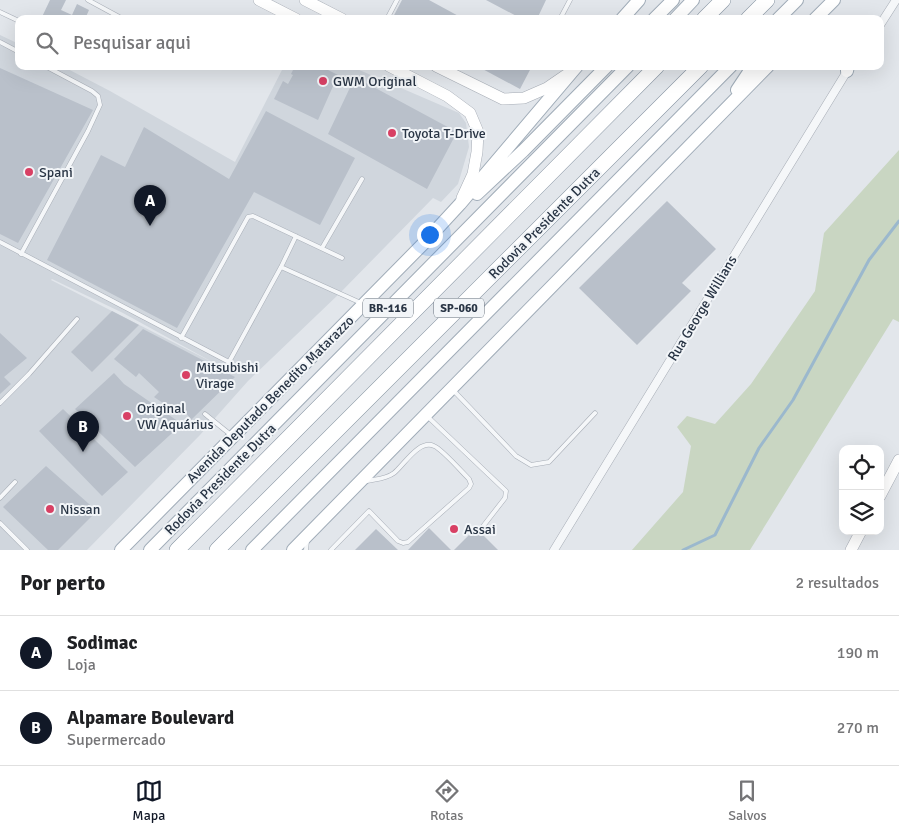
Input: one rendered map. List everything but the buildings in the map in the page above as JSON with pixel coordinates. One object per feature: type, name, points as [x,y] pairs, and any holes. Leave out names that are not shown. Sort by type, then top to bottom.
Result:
[{"type":"highway","points":[[708,15],[723,0]]},
{"type":"highway","points":[[752,15],[767,0]]},
{"type":"highway","name":"Rodovia Presidente Dutra","points":[[177,550],[653,70]]},
{"type":"highway","name":"Rodovia Presidente Dutra","points":[[217,550],[697,70]]},
{"type":"main road","points":[[259,0],[288,15]]},
{"type":"main road","points":[[305,0],[334,15]]},
{"type":"main road","points":[[626,15],[639,0]]},
{"type":"main road","points":[[658,15],[673,0]]},
{"type":"main road","points":[[678,15],[693,0]]},
{"type":"main road","points":[[782,15],[797,0]]},
{"type":"main road","points":[[794,15],[806,0]]},
{"type":"main road","points":[[819,15],[834,0]]},
{"type":"main road","points":[[397,70],[447,96],[470,113],[478,132],[477,152],[473,174],[460,204]]},
{"type":"main road","points":[[444,70],[503,99],[524,98],[547,88],[572,70]]},
{"type":"main road","name":"Avenida Deputado Benedito Matarazzo","points":[[121,550],[424,243],[460,204],[573,70]]},
{"type":"main road","points":[[424,243],[523,151],[603,70]]},
{"type":"main road","name":"Rodovia Presidente Dutra","points":[[150,550],[624,70]]},
{"type":"main road","name":"Rodovia Presidente Dutra","points":[[252,550],[727,70]]},
{"type":"main road","points":[[724,112],[750,70]]},
{"type":"main road","points":[[292,550],[764,70]]},
{"type":"main road","points":[[883,490],[899,460]]},
{"type":"main road","points":[[852,550],[859,535]]},
{"type":"street","points":[[884,19],[896,0]]},
{"type":"street","name":"Rua George Willians","points":[[554,550],[847,70]]},
{"type":"lane","points":[[88,0],[116,15]]},
{"type":"lane","points":[[389,15],[397,0]]},
{"type":"lane","points":[[562,15],[570,0]]},
{"type":"lane","points":[[0,12],[15,19]]},
{"type":"lane","points":[[0,42],[15,50]]},
{"type":"lane","points":[[21,254],[88,132],[100,105],[98,96],[92,90],[53,70]]},
{"type":"lane","points":[[322,248],[362,179]]},
{"type":"lane","points":[[181,338],[248,217],[253,216],[342,258]]},
{"type":"lane","points":[[0,242],[229,362],[296,236]]},
{"type":"lane","points":[[281,267],[364,305]]},
{"type":"lane","points":[[0,403],[29,374],[77,319]]},
{"type":"lane","points":[[452,388],[516,456],[531,465],[549,462],[595,413]]},
{"type":"lane","points":[[205,414],[233,437]]},
{"type":"lane","points":[[426,415],[506,492],[505,498],[484,525]]},
{"type":"lane","points":[[331,550],[369,511],[398,541],[408,542],[469,488],[471,484],[469,479],[435,446],[427,445],[420,447],[393,474],[383,478],[360,482]]},
{"type":"lane","points":[[0,498],[15,482]]},
{"type":"lane","points":[[0,523],[27,550]]},
{"type":"lane","points":[[306,550],[308,534]]},
{"type":"shaded area","points":[[0,35],[15,42],[15,70],[70,70],[235,162],[282,70],[359,70],[459,113],[466,123],[469,147],[458,184],[441,202],[433,198],[340,293],[248,381],[200,435],[87,550],[0,550]],"holes":[[[51,280],[123,313],[216,364]]]},
{"type":"green space","points":[[899,150],[899,322],[893,319],[750,550],[632,550],[683,492],[691,446],[677,427],[687,416],[715,424],[751,384],[815,291],[824,233]]},
{"type":"waterway","points":[[683,550],[715,535],[759,448],[793,400],[869,260],[899,221]]},
{"type":"place","name":"GWM Original","points":[[323,81]]},
{"type":"place","name":"Toyota T-Drive","points":[[392,133]]},
{"type":"place","name":"Spani","points":[[29,172]]},
{"type":"place","name":"Sodimac","points":[[150,226]]},
{"type":"place","name":"Mitsubishi Virage","points":[[186,375]]},
{"type":"place","name":"Original VW Aquárius","points":[[127,416]]},
{"type":"place","name":"Alpamare Boulevard","points":[[83,452]]},
{"type":"place","name":"Nissan","points":[[50,509]]},
{"type":"place","name":"Assai","points":[[454,529]]}]
